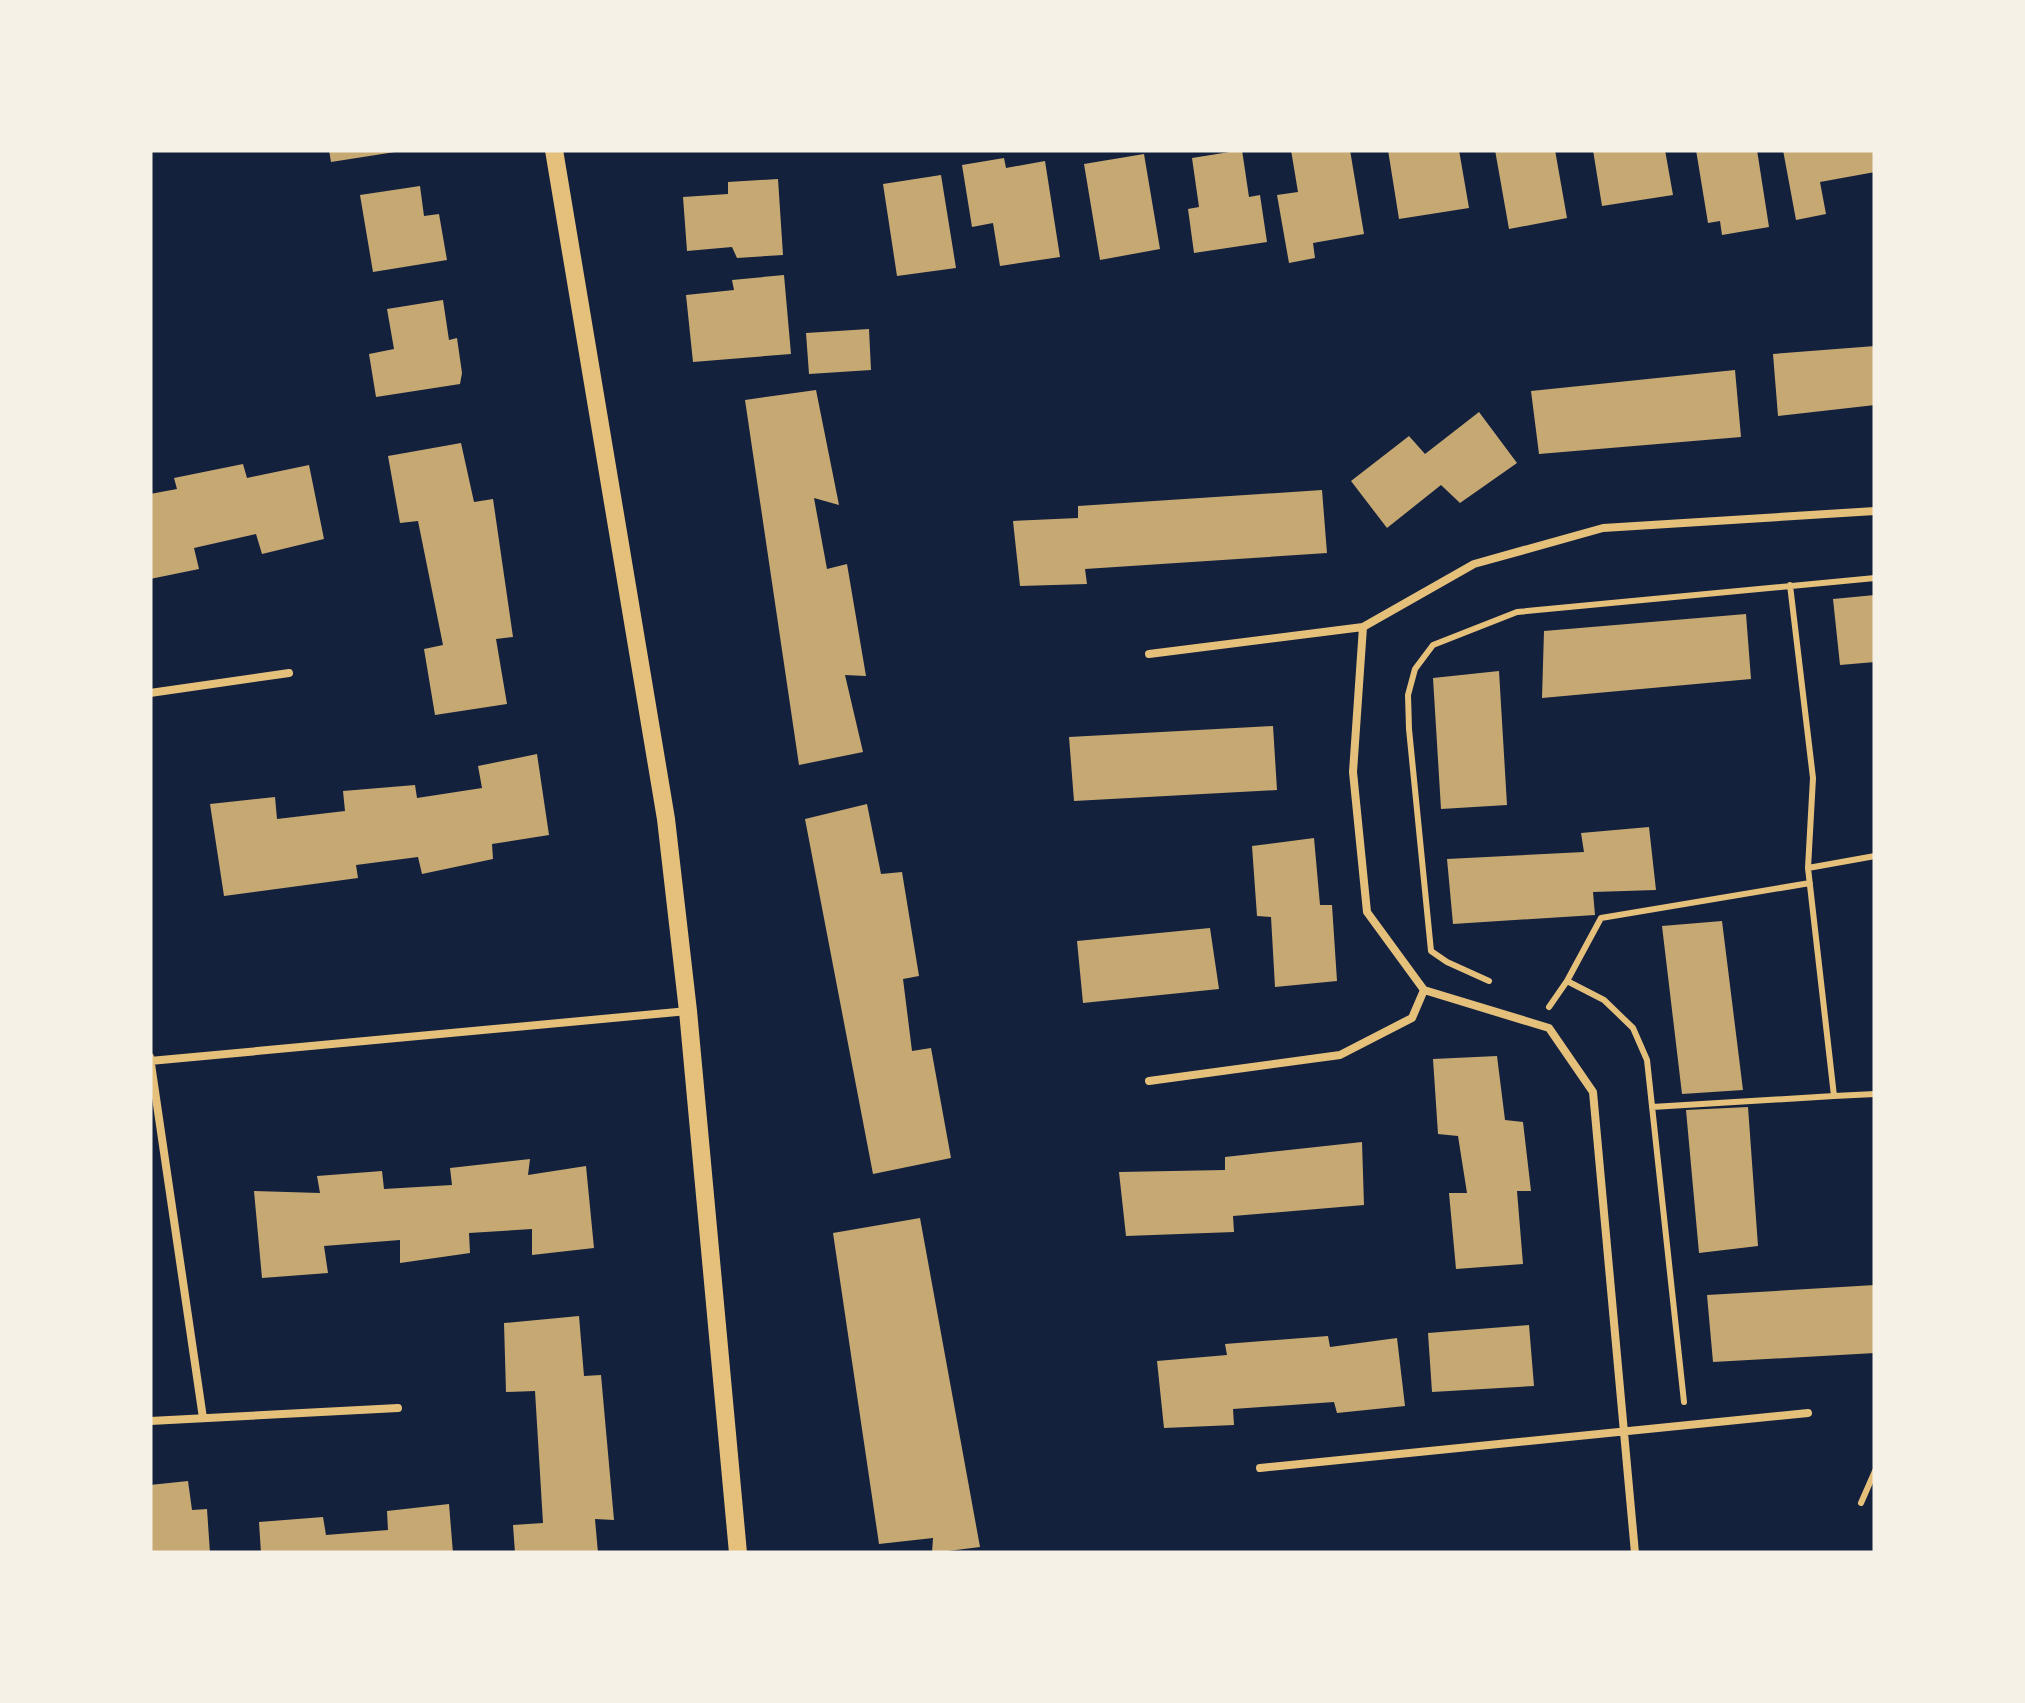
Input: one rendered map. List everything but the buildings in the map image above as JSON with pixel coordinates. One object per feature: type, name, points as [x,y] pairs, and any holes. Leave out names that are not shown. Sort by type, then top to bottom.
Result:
[{"type":"street","points":[[554,150],[666,819],[688,1011],[738,1553]]},
{"type":"lane","points":[[1149,654],[1363,627],[1474,564],[1604,528],[1875,510]]},
{"type":"lane","points":[[1363,627],[1353,772],[1367,912],[1424,990],[1549,1028],[1593,1092],[1635,1553]]},
{"type":"lane","points":[[150,693],[290,673]]},
{"type":"lane","points":[[1149,1080],[1340,1054],[1412,1018],[1424,990]]},
{"type":"lane","points":[[203,1418],[150,1060],[688,1011]]},
{"type":"lane","points":[[150,1421],[398,1408]]},
{"type":"lane","points":[[1260,1468],[1808,1413]]},
{"type":"path","points":[[1498,985],[1431,951],[1408,696],[1415,670],[1433,645],[1517,612],[1875,578]]},
{"type":"path","points":[[1790,585],[1814,778],[1808,868],[1834,1096]]},
{"type":"path","points":[[1808,868],[1875,856]]},
{"type":"path","points":[[1548,1008],[1602,918],[1810,883]]},
{"type":"path","points":[[1567,981],[1604,1000],[1633,1028],[1647,1060],[1684,1402]]},
{"type":"path","points":[[1652,1106],[1875,1094]]},
{"type":"path","points":[[1861,1503],[1875,1471]]}]
